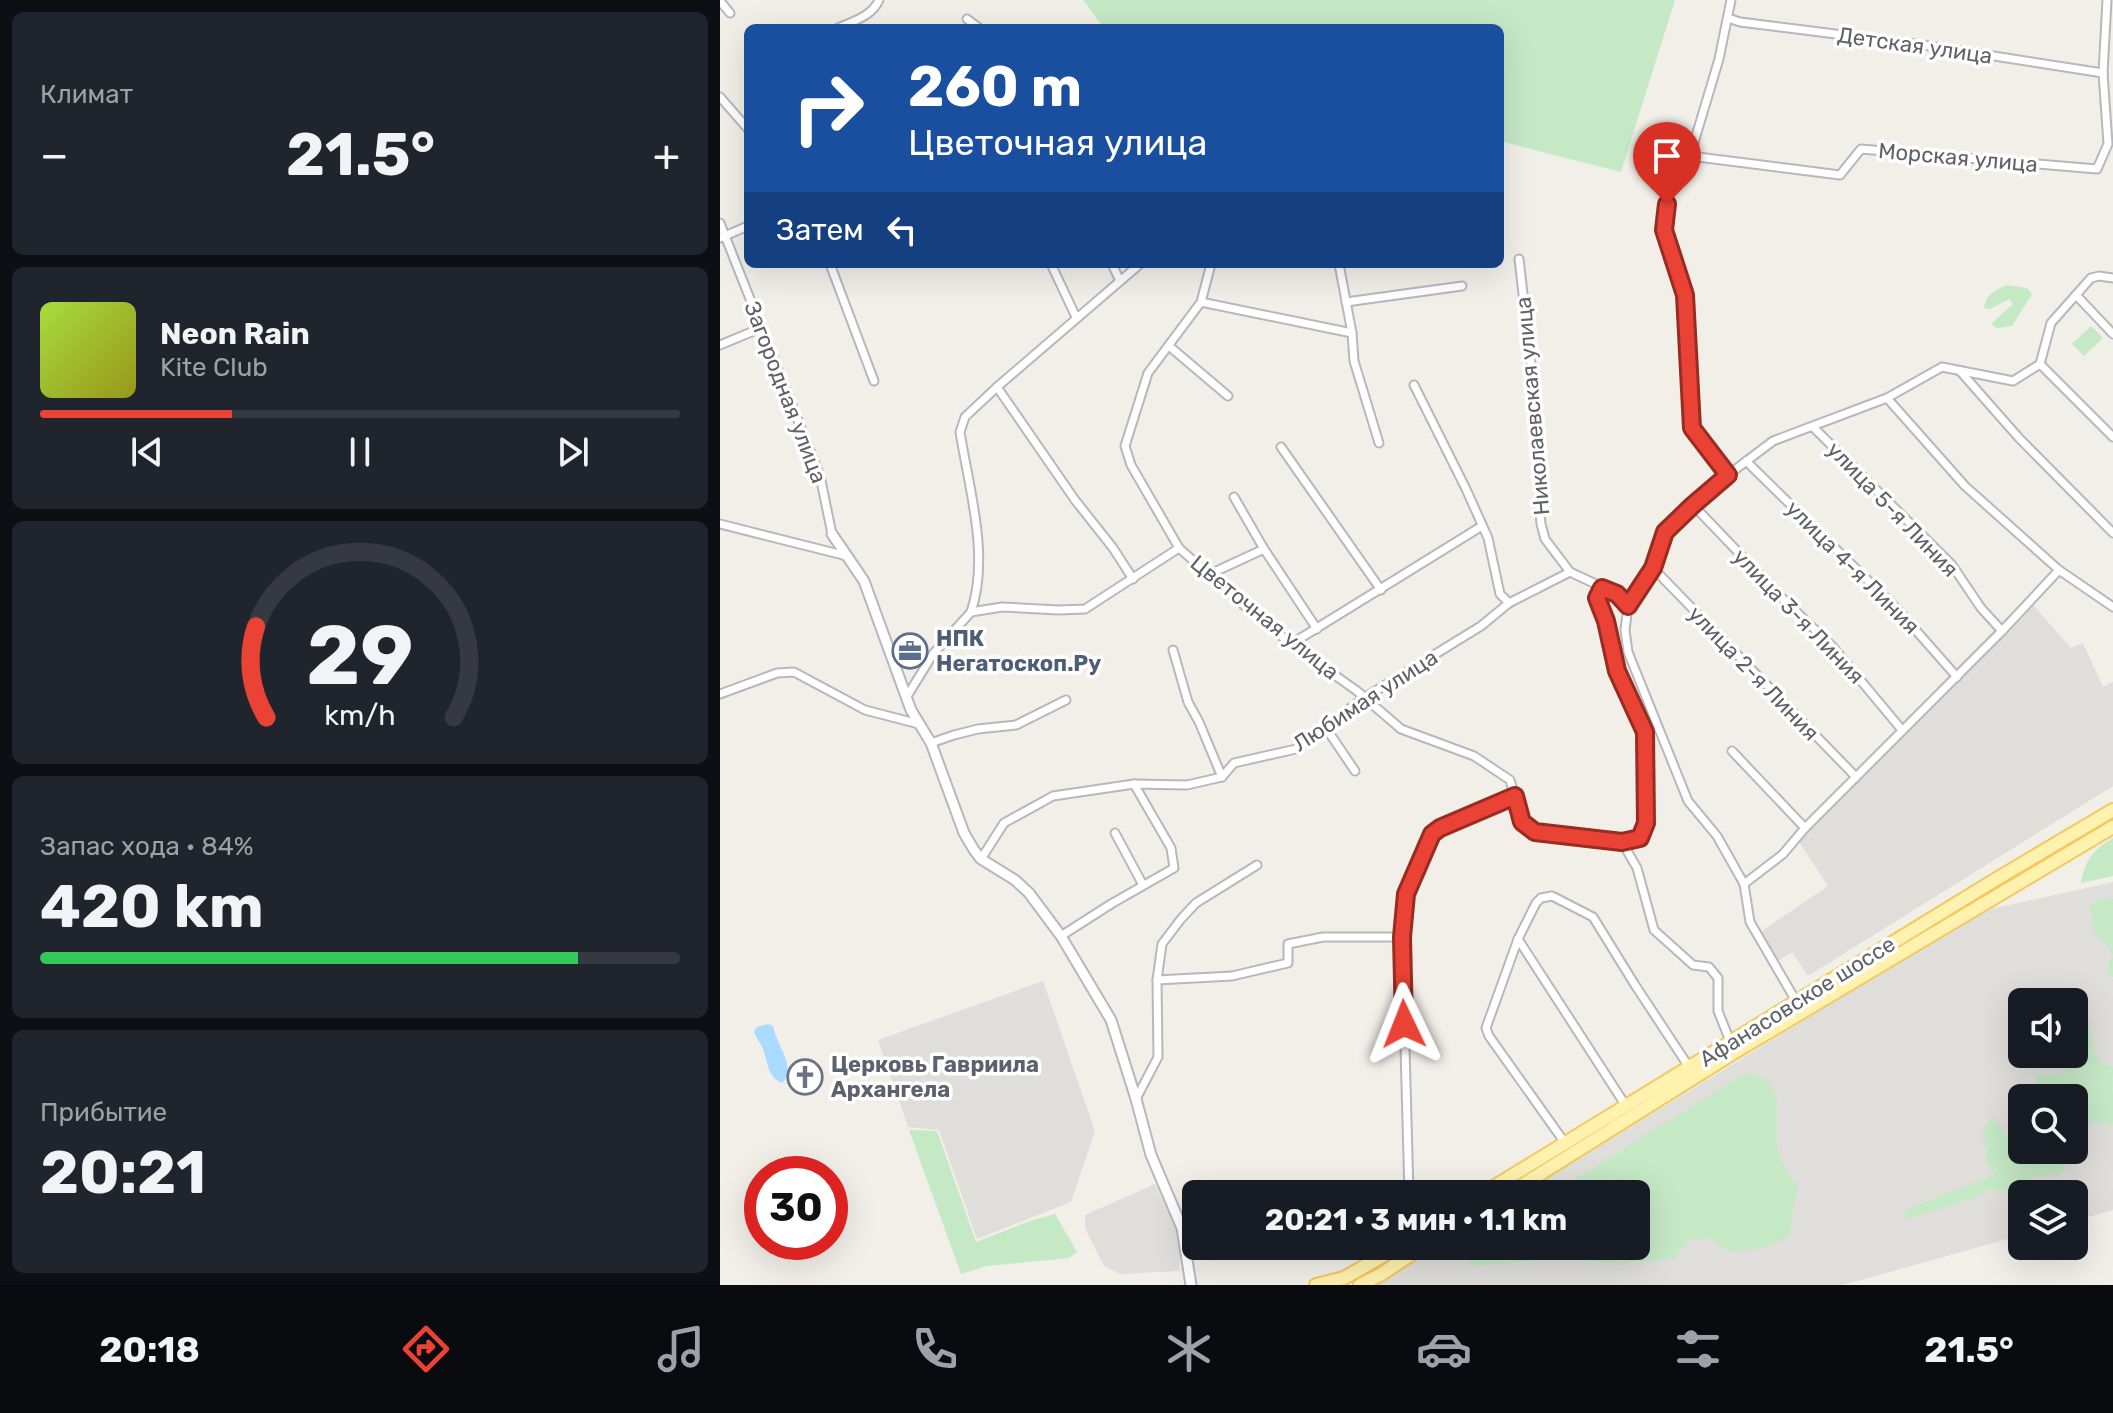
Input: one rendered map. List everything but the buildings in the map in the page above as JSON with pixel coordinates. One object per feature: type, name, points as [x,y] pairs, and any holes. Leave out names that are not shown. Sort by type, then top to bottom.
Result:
[{"type":"main road","name":"Афанасовское шоссе","points":[[1505,1180],[2113,810]]},
{"type":"main road","name":"Афанасовское шоссе","points":[[1530,1180],[1735,1052],[2113,827]]},
{"type":"main road","points":[[1316,1285],[1344,1278],[1376,1260]]},
{"type":"main road","points":[[1360,1285],[1403,1260]]},
{"type":"street","points":[[847,24],[868,14],[879,0]]},
{"type":"street","points":[[1728,475],[1692,428],[1685,295],[1664,230],[1670,178],[1690,156],[1719,59],[1731,0]]},
{"type":"street","points":[[2103,73],[2107,0]]},
{"type":"street","points":[[720,1],[730,13]]},
{"type":"street","name":"Детская улица","points":[[1728,18],[2103,73]]},
{"type":"street","points":[[967,19],[974,24]]},
{"type":"street","name":"Морская улица","points":[[1690,156],[1840,175],[1861,149],[2097,169],[2108,144],[2103,73]]},
{"type":"street","points":[[720,97],[744,124]]},
{"type":"street","name":"Загородная улица","points":[[720,223],[820,476],[832,534],[864,581],[906,698],[931,743],[964,833],[981,859],[1015,880],[1029,893],[1061,936],[1111,1020],[1151,1155],[1182,1228],[1191,1285]]},
{"type":"street","points":[[723,237],[744,228]]},
{"type":"street","name":"Николаевская улица","points":[[1519,259],[1536,412],[1539,502],[1545,539],[1570,572],[1617,594],[1628,606]]},
{"type":"street","points":[[832,268],[874,381]]},
{"type":"street","points":[[1053,268],[1076,317]]},
{"type":"street","points":[[1114,268],[1120,281]]},
{"type":"street","points":[[906,698],[933,654],[971,612],[977,593],[979,571],[974,511],[960,432],[965,417],[1135,268]]},
{"type":"street","points":[[1210,268],[1201,302],[1352,333]]},
{"type":"street","points":[[1340,268],[1354,361],[1379,443]]},
{"type":"street","points":[[1796,1001],[1750,922],[1744,884],[1717,836],[1688,801],[1628,652],[1625,630],[1628,606],[1653,568],[1665,532],[1728,475],[1773,441],[1887,398],[1942,367],[2013,381],[2040,364],[2051,323],[2091,278],[2113,278]]},
{"type":"street","points":[[1346,302],[1462,286]]},
{"type":"street","points":[[2076,295],[2113,334]]},
{"type":"street","name":"Цветочная улица","points":[[1201,302],[1148,373],[1125,446],[1131,465],[1179,548],[1249,610],[1357,691],[1401,729],[1474,756],[1510,780],[1522,822],[1535,832],[1622,842]]},
{"type":"street","points":[[720,345],[761,328]]},
{"type":"street","points":[[1169,346],[1228,396]]},
{"type":"street","points":[[2040,364],[2113,437]]},
{"type":"street","points":[[1960,371],[2019,438],[2113,533]]},
{"type":"street","points":[[1414,385],[1488,538],[1500,594],[1509,603]]},
{"type":"street","points":[[997,387],[1133,579]]},
{"type":"street","points":[[1887,398],[1965,486],[2059,570],[2113,607]]},
{"type":"street","name":"улица 5-я Линия","points":[[1813,427],[1952,565],[1981,608],[2002,631]]},
{"type":"street","points":[[1281,447],[1381,590]]},
{"type":"street","name":"улица 4-я Линия","points":[[1746,461],[1898,610],[1957,677]]},
{"type":"street","points":[[1234,497],[1317,629]]},
{"type":"street","name":"улица 3-я Линия","points":[[1693,505],[1832,646],[1902,730]]},
{"type":"street","points":[[720,524],[847,556]]},
{"type":"street","points":[[1291,644],[1482,526]]},
{"type":"street","points":[[971,612],[1002,607],[1085,609],[1179,548]]},
{"type":"street","points":[[1210,574],[1264,549]]},
{"type":"street","name":"улица 2-я Линия","points":[[1653,568],[1856,777]]},
{"type":"street","points":[[1744,884],[1783,854],[2059,570]]},
{"type":"street","name":"Любимая улица","points":[[981,859],[1004,823],[1053,796],[1134,784],[1187,785],[1222,777],[1234,763],[1296,749],[1364,698],[1481,626],[1509,603],[1570,572]]},
{"type":"street","points":[[1602,588],[1597,598],[1606,621],[1617,671],[1645,732],[1646,823],[1640,838],[1622,842],[1637,868],[1654,930],[1693,965],[1709,967],[1718,978],[1718,1011],[1730,1041]]},
{"type":"street","points":[[1173,650],[1188,702],[1222,777]]},
{"type":"street","points":[[720,694],[777,673],[794,672],[865,710],[919,724]]},
{"type":"street","points":[[931,743],[978,729],[1016,725],[1066,700]]},
{"type":"street","points":[[1326,728],[1355,771]]},
{"type":"street","points":[[1732,751],[1805,828]]},
{"type":"street","points":[[1061,936],[1174,868],[1171,848],[1134,784]]},
{"type":"street","points":[[1409,1180],[1402,937],[1406,894],[1432,834],[1515,796]]},
{"type":"street","points":[[1115,833],[1143,885]]},
{"type":"street","points":[[1136,1099],[1158,1057],[1157,980],[1162,944],[1196,903],[1257,865]]},
{"type":"street","points":[[1565,1143],[1487,1032],[1487,1024],[1518,939],[1541,898],[1552,896],[1591,915],[1689,1067]]},
{"type":"street","points":[[1157,980],[1232,976],[1288,963],[1288,944],[1323,937],[1402,937]]},
{"type":"street","points":[[1518,939],[1626,1106]]},
{"type":"shaded area","points":[[2025,599],[2071,648],[2083,643],[2103,687],[2113,682],[2113,786],[1808,976],[1792,952],[1778,961],[1762,931],[1828,886],[1793,833]]},
{"type":"shaded area","points":[[2113,882],[2113,1210],[2088,1217],[2088,1180],[2008,1180],[2008,1239],[1843,1285],[1374,1285],[1414,1260],[1650,1260],[1650,1180],[1545,1180],[1982,911]]},
{"type":"shaded area","points":[[1043,981],[1095,1131],[1071,1202],[977,1239],[939,1130],[908,1127],[878,1040]]},
{"type":"shaded area","points":[[1155,1184],[1176,1228],[1180,1250],[1179,1271],[1120,1274],[1104,1266],[1085,1228],[1085,1215]]},
{"type":"green space","points":[[1083,0],[1675,0],[1621,172],[1504,142],[1504,24],[1101,24]]},
{"type":"green space","points":[[2007,285],[2027,288],[2032,294],[2012,326],[1997,328],[1991,324],[2013,304],[2009,299],[1990,309],[1984,308],[1992,293]]},
{"type":"green space","points":[[2091,326],[2103,338],[2084,356],[2072,344]]},
{"type":"green space","points":[[2113,838],[2113,876],[2081,883],[2091,856]]},
{"type":"green space","points":[[2113,899],[2113,955],[2095,934],[2090,906],[2097,900]]},
{"type":"green space","points":[[2113,955],[2113,977],[2108,974],[2108,964]]},
{"type":"green space","points":[[2088,1020],[2096,1054],[2113,1067],[2113,1126],[2104,1123],[2088,1124],[2088,1084],[2036,1083],[2037,1074],[2056,1075],[2063,1072],[2062,1068],[2088,1068]]},
{"type":"green space","points":[[1746,1073],[1768,1080],[1777,1101],[1777,1148],[1798,1188],[1790,1234],[1767,1246],[1727,1251],[1710,1238],[1688,1240],[1675,1258],[1652,1261],[1607,1263],[1574,1260],[1650,1260],[1650,1180],[1574,1180]]},
{"type":"green space","points":[[1993,1118],[2001,1125],[2003,1134],[2008,1136],[2008,1164],[2065,1164],[2064,1170],[2057,1175],[2037,1176],[2031,1180],[2008,1180],[2008,1189],[1984,1190],[1977,1197],[1905,1219],[1905,1210],[1995,1175],[1985,1160],[1987,1151],[1982,1133]]},
{"type":"green space","points":[[909,1130],[937,1131],[976,1242],[1055,1214],[1077,1252],[1069,1258],[987,1266],[961,1274]]},
{"type":"green space","points":[[1467,1260],[1550,1260],[1470,1266]]},
{"type":"water","points":[[768,1024],[773,1026],[787,1064],[788,1071],[782,1083],[771,1073],[754,1031]]},
{"type":"place","name":"НПК Негатоскоп.Ру","points":[[910,651]]},
{"type":"place","name":"Церковь Гавриила Архангела","points":[[805,1077]]},
{"type":"route","points":[[1404,1024],[1402,937],[1406,894],[1432,834],[1515,796],[1522,822],[1535,832],[1622,842],[1640,838],[1646,823],[1645,732],[1617,671],[1606,621],[1597,598],[1602,588],[1617,594],[1628,606],[1653,568],[1665,532],[1728,475],[1692,428],[1685,295],[1664,230],[1667,204]]}]
